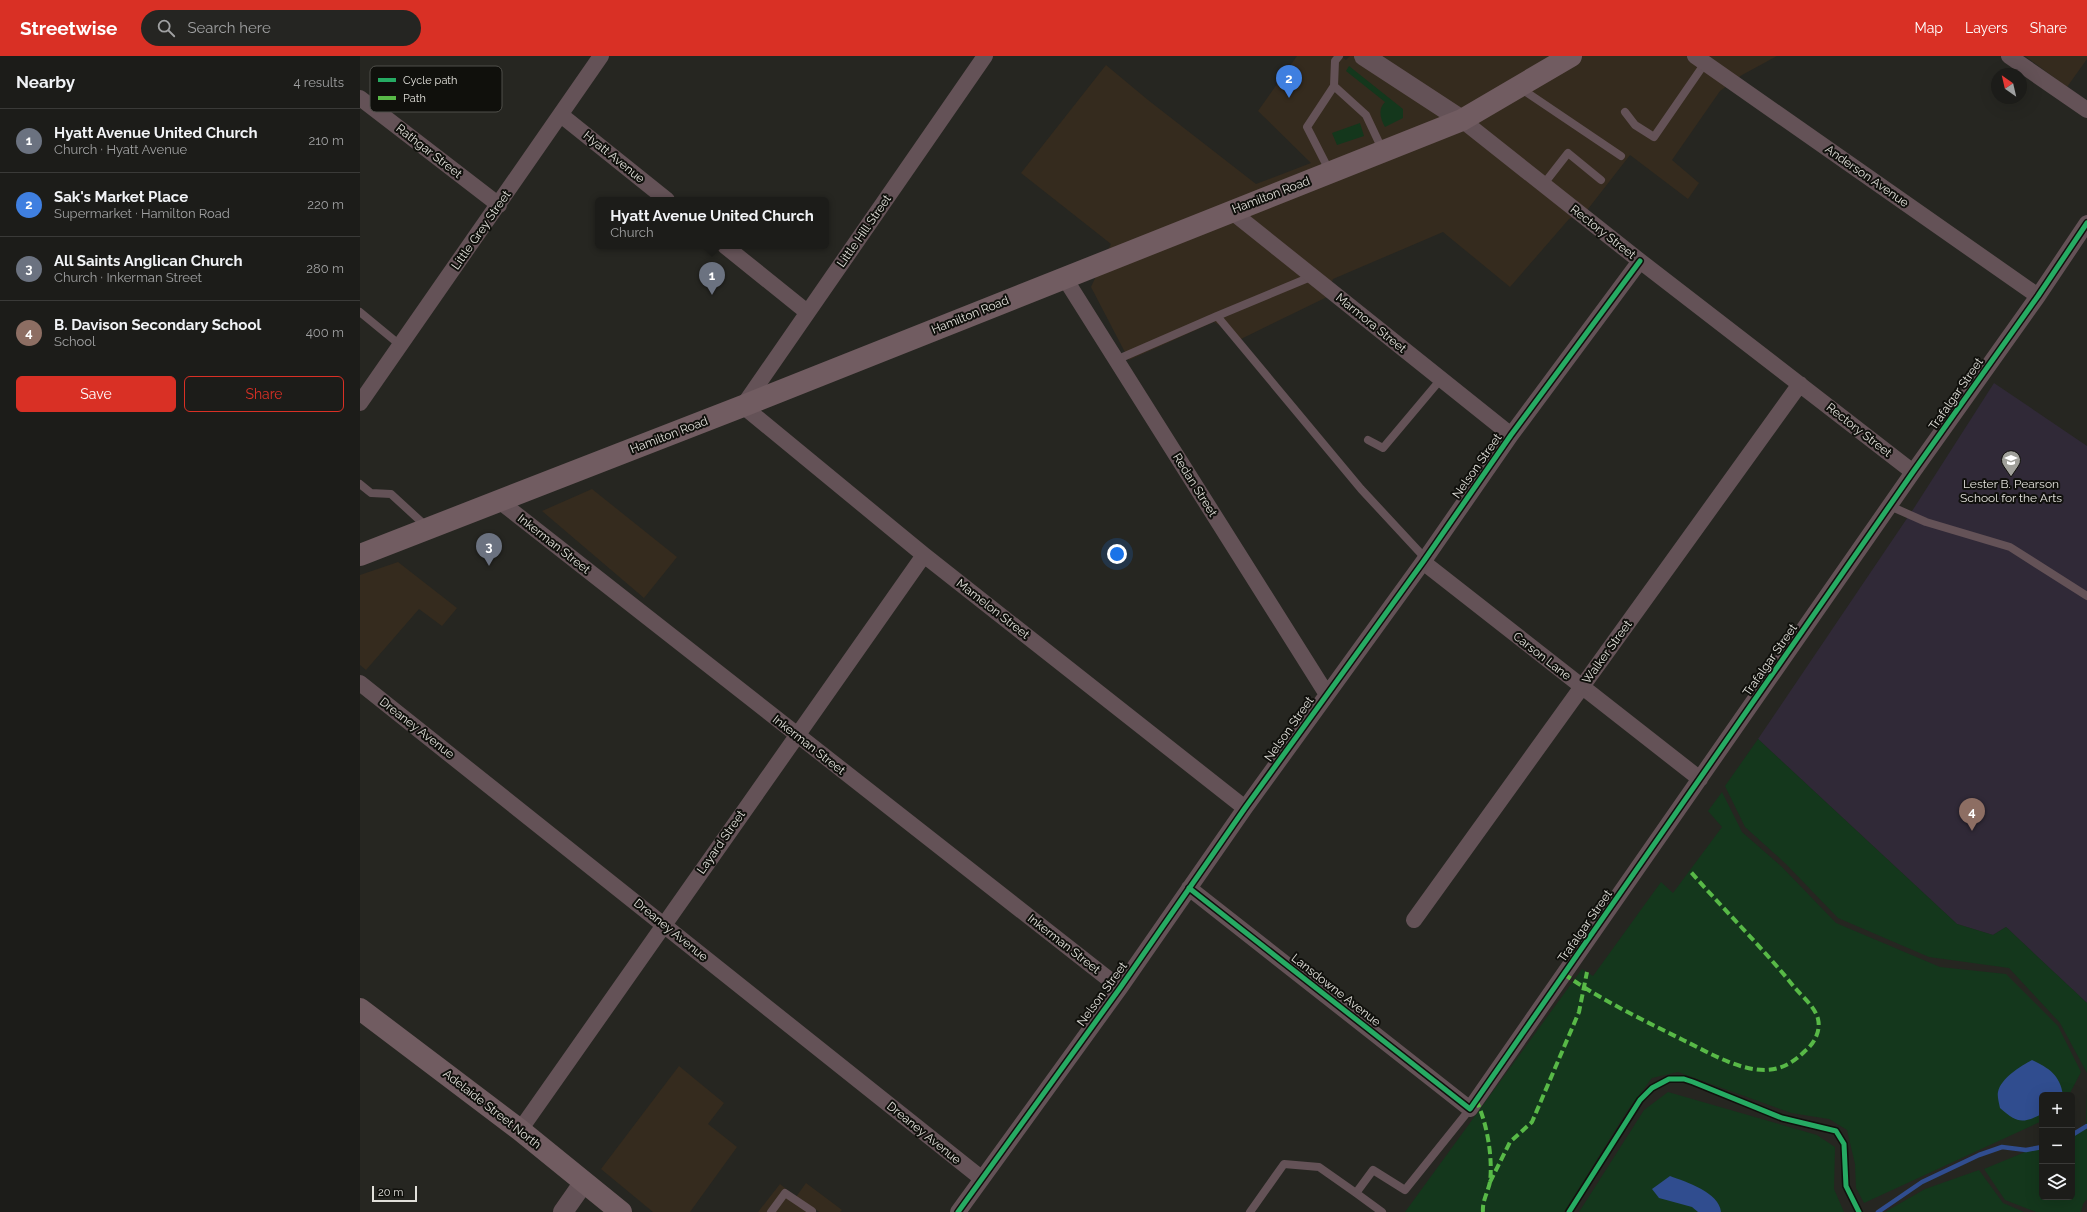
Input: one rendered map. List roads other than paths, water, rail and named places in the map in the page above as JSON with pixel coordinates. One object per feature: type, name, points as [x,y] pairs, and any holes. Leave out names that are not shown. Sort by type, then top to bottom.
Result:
[{"type":"main road","name":"Hamilton Road","points":[[360,554],[743,406],[1064,277],[1462,120],[1571,56]]},
{"type":"main road","name":"Adelaide Street North","points":[[360,1009],[520,1130],[621,1212]]},
{"type":"street","name":"Little Grey Street","points":[[360,403],[601,56]]},
{"type":"street","name":"Little Hill Street","points":[[743,406],[985,56]]},
{"type":"street","name":"Rectory Street","points":[[1364,56],[1462,120],[1640,261],[1913,472]]},
{"type":"street","points":[[2009,56],[2087,110]]},
{"type":"street","name":"Anderson Avenue","points":[[1700,60],[2038,296]]},
{"type":"street","name":"Rathgar Street","points":[[360,98],[370,106]]},
{"type":"street","name":"Rathgar Street","points":[[378,112],[498,205]]},
{"type":"street","name":"Hyatt Avenue","points":[[561,115],[663,197]]},
{"type":"street","name":"Marmora Street","points":[[1231,211],[1511,435]]},
{"type":"street","name":"Trafalgar Street","points":[[1470,1109],[1913,472],[2038,296],[2087,223]]},
{"type":"street","points":[[728,249],[807,312]]},
{"type":"street","name":"Nelson Street","points":[[958,1212],[981,1178],[1120,988],[1326,693],[1424,560],[1511,435],[1640,261]]},
{"type":"street","name":"Redan Street","points":[[1064,277],[1326,693]]},
{"type":"street","name":"Walker Street","points":[[1414,920],[1800,384]]},
{"type":"street","name":"Mamelon Street","points":[[743,406],[924,555],[1245,808]]},
{"type":"street","name":"Inkerman Street","points":[[498,500],[1120,988]]},
{"type":"street","name":"Layard Street","points":[[520,1130],[796,735],[924,555]]},
{"type":"street","name":"Carson Lane","points":[[1424,560],[1582,688],[1700,779]]},
{"type":"street","name":"Dreaney Avenue","points":[[360,683],[981,1178]]},
{"type":"street","name":"Lansdowne Avenue","points":[[1189,888],[1470,1109]]},
{"type":"street","points":[[563,1212],[584,1182]]},
{"type":"lane","points":[[1330,172],[1307,127],[1334,86],[1335,61],[1339,56]]},
{"type":"lane","points":[[1625,112],[1635,125],[1654,137],[1700,60]]},
{"type":"lane","points":[[1334,86],[1366,115],[1383,151]]},
{"type":"lane","points":[[1518,87],[1620,156]]},
{"type":"lane","points":[[1543,185],[1568,153],[1602,180]]},
{"type":"lane","points":[[1116,360],[1313,276]]},
{"type":"lane","points":[[360,312],[400,345]]},
{"type":"lane","points":[[1217,316],[1361,489],[1424,560]]},
{"type":"lane","points":[[1368,440],[1383,448],[1440,379]]},
{"type":"lane","points":[[360,484],[371,493],[391,494],[429,528]]},
{"type":"lane","points":[[1890,506],[1926,522],[2010,547],[2087,596]]},
{"type":"lane","name":"Trafalgar Street","points":[[1356,1193],[1373,1170],[1405,1190],[1470,1109]]},
{"type":"lane","points":[[1250,1212],[1284,1164],[1319,1167],[1382,1212]]},
{"type":"lane","points":[[771,1212],[785,1193],[812,1211]]},
{"type":"water","points":[[2032,1060],[2044,1066],[2056,1077],[2063,1092],[2039,1092],[2039,1115],[2024,1120],[2011,1117],[2000,1108],[1998,1098],[1998,1092],[2003,1082],[2017,1069]]},
{"type":"water","points":[[1670,1176],[1708,1193],[1719,1205],[1721,1212],[1698,1212],[1692,1207],[1659,1198],[1652,1189]]},
{"type":"waterway","points":[[2075,1133],[2087,1126]]},
{"type":"waterway","points":[[1878,1212],[1922,1182],[1979,1155],[2002,1147],[2026,1150],[2039,1148]]},
{"type":"place","name":"Sak's Market Place","points":[[1289,98]]},
{"type":"place","name":"Hyatt Avenue United Church","points":[[712,295]]},
{"type":"place","name":"Lester B. Pearson School for the Arts","points":[[2011,477]]},
{"type":"place","name":"All Saints Anglican Church","points":[[489,566]]},
{"type":"place","name":"B. Davison Secondary School","points":[[1972,831]]}]
